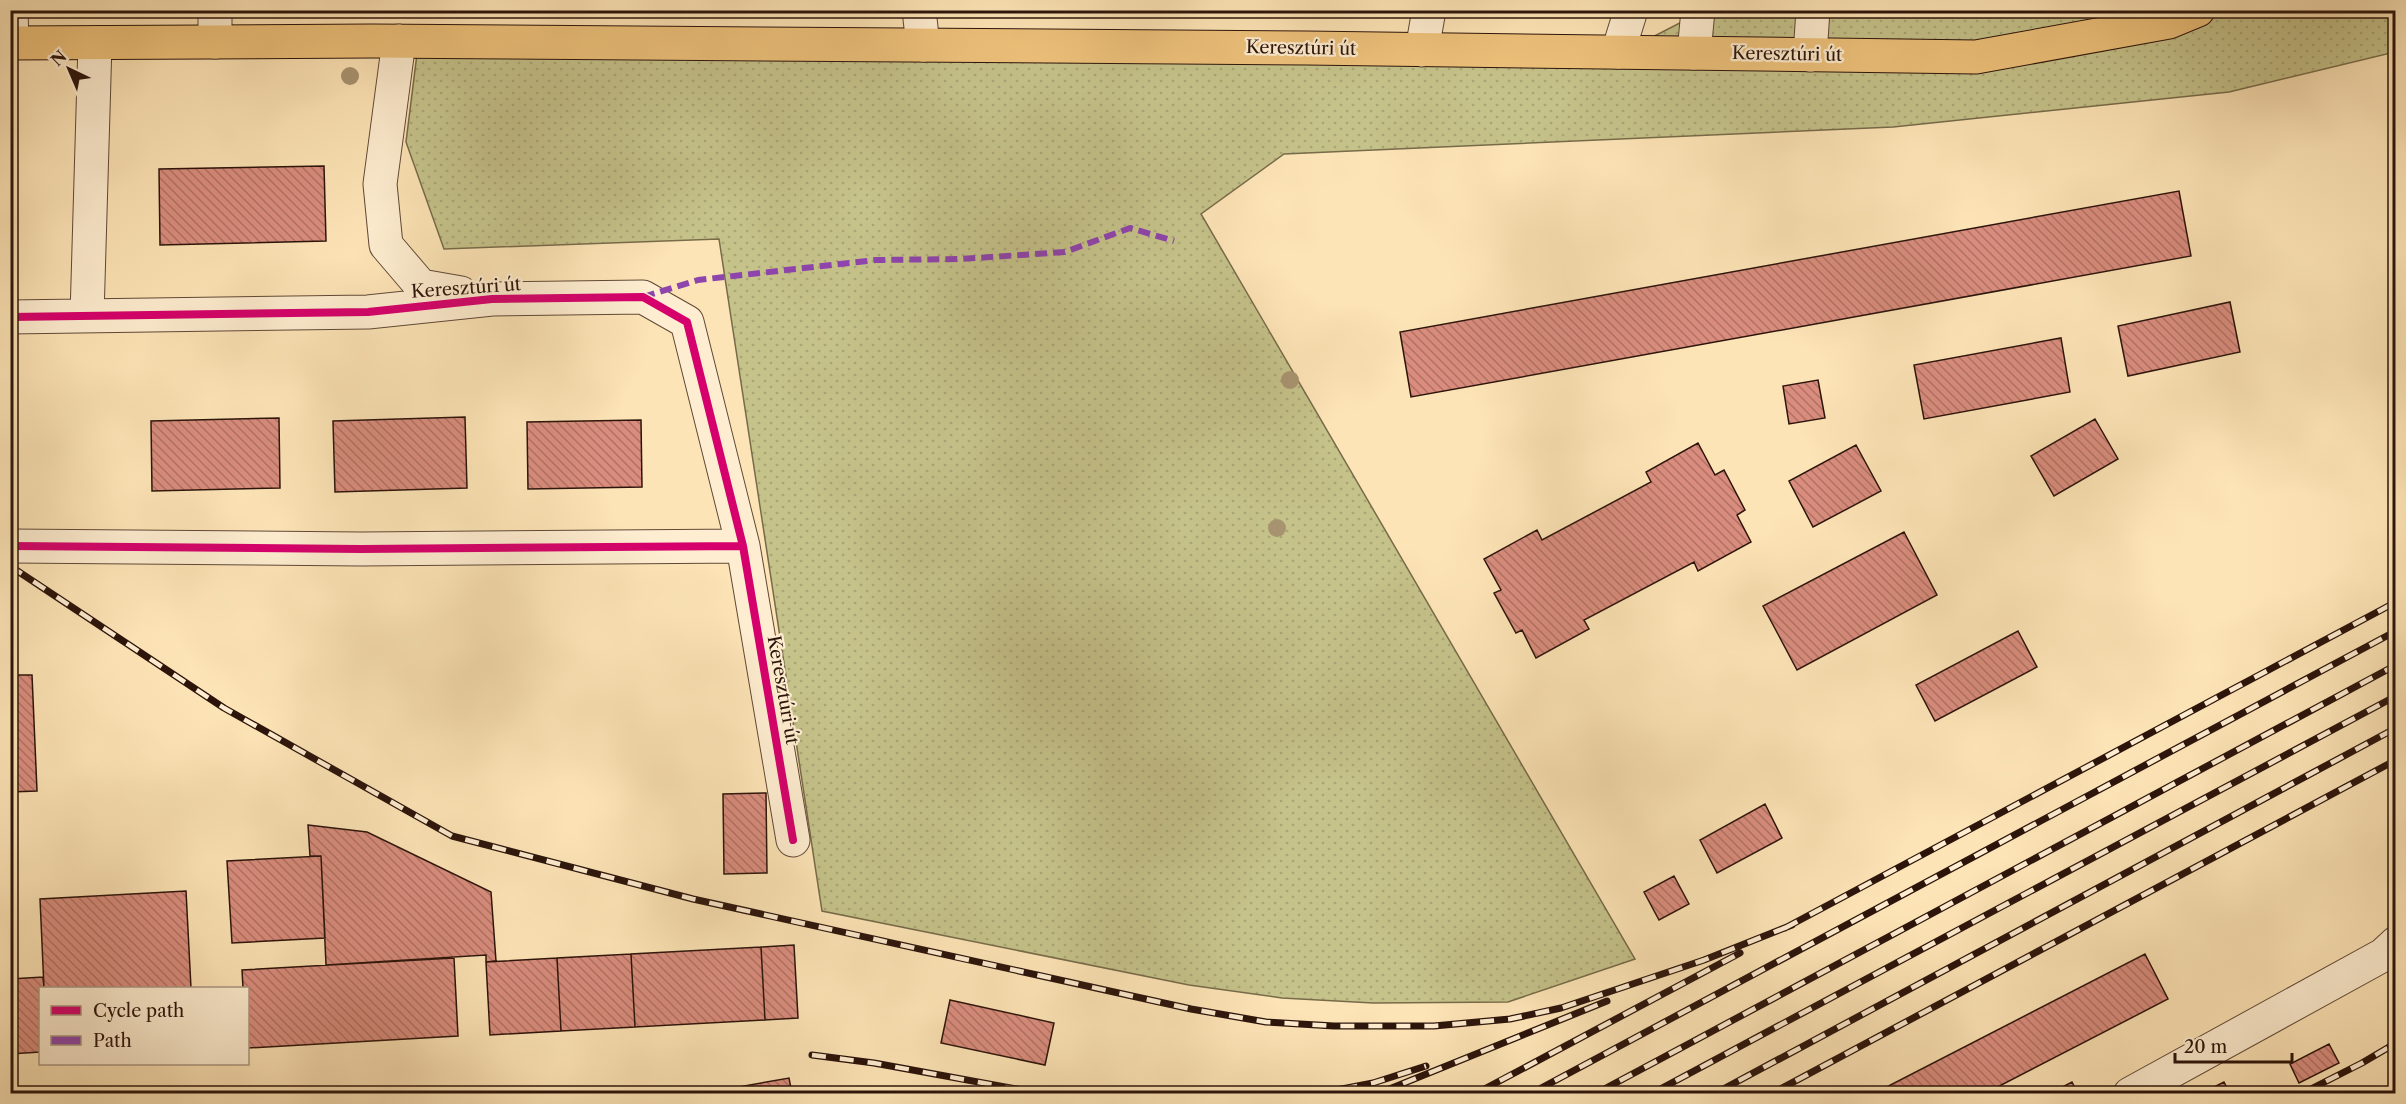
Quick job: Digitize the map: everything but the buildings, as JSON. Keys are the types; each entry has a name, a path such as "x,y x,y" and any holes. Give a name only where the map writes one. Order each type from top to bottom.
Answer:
{"main road":[{"name":"Keresztúri út","path":"11,43 95,43 215,26 399,41 1976,57 2169,22 2198,10"}],"street":[{"path":"11,10 11,43"},
{"path":"919,10 923,45"},
{"path":"1422,50 1429,10"},
{"path":"1618,52 1631,10"},
{"path":"1694,53 1698,10"},
{"path":"1810,55 1813,10"},
{"name":"Keresztúri út","path":"399,41 380,184 386,245 421,286 492,298"},
{"path":"87,316 95,43"},
{"name":"Keresztúri út","path":"10,317 368,312 492,298 643,297 687,322 743,546 793,840"},
{"path":"10,546 361,549 743,546"},
{"path":"2130,1094 2383,955 2396,943"}],"shaded area":[{"path":"1703,11 2395,11 2395,52 2229,92 1893,127 1284,154 1201,214 1635,959 1508,1002 1373,1003 1282,998 1189,985 822,911 719,239 444,249 406,142 418,46 1641,43"}],"railway":[{"path":"10,566 224,708 452,836 693,899 1191,1009 1266,1022 1334,1026 1434,1026 1510,1019 1561,1008 1704,960 1792,925"},
{"path":"1785,928 2396,602"},
{"path":"1530,1094 2396,631"},
{"path":"1595,1094 2396,665"},
{"path":"1651,1094 2396,696"},
{"path":"1714,1094 2396,728"},
{"path":"1771,1094 2396,760"},
{"path":"1475,1094 1740,953"},
{"path":"1377,1094 1607,1001"},
{"path":"2301,1094 2396,1043"},
{"path":"812,1055 874,1063 1044,1094"},
{"path":"1316,1094 1373,1083 1426,1066"}],"marked path":[{"path":"643,297 698,280 876,260 961,259 1065,252 1130,228 1174,241"}],"cycle path":[{"path":"10,317 368,312 492,299 643,297 687,322 743,546 793,840"},
{"path":"10,546 361,549 743,546"}]}
